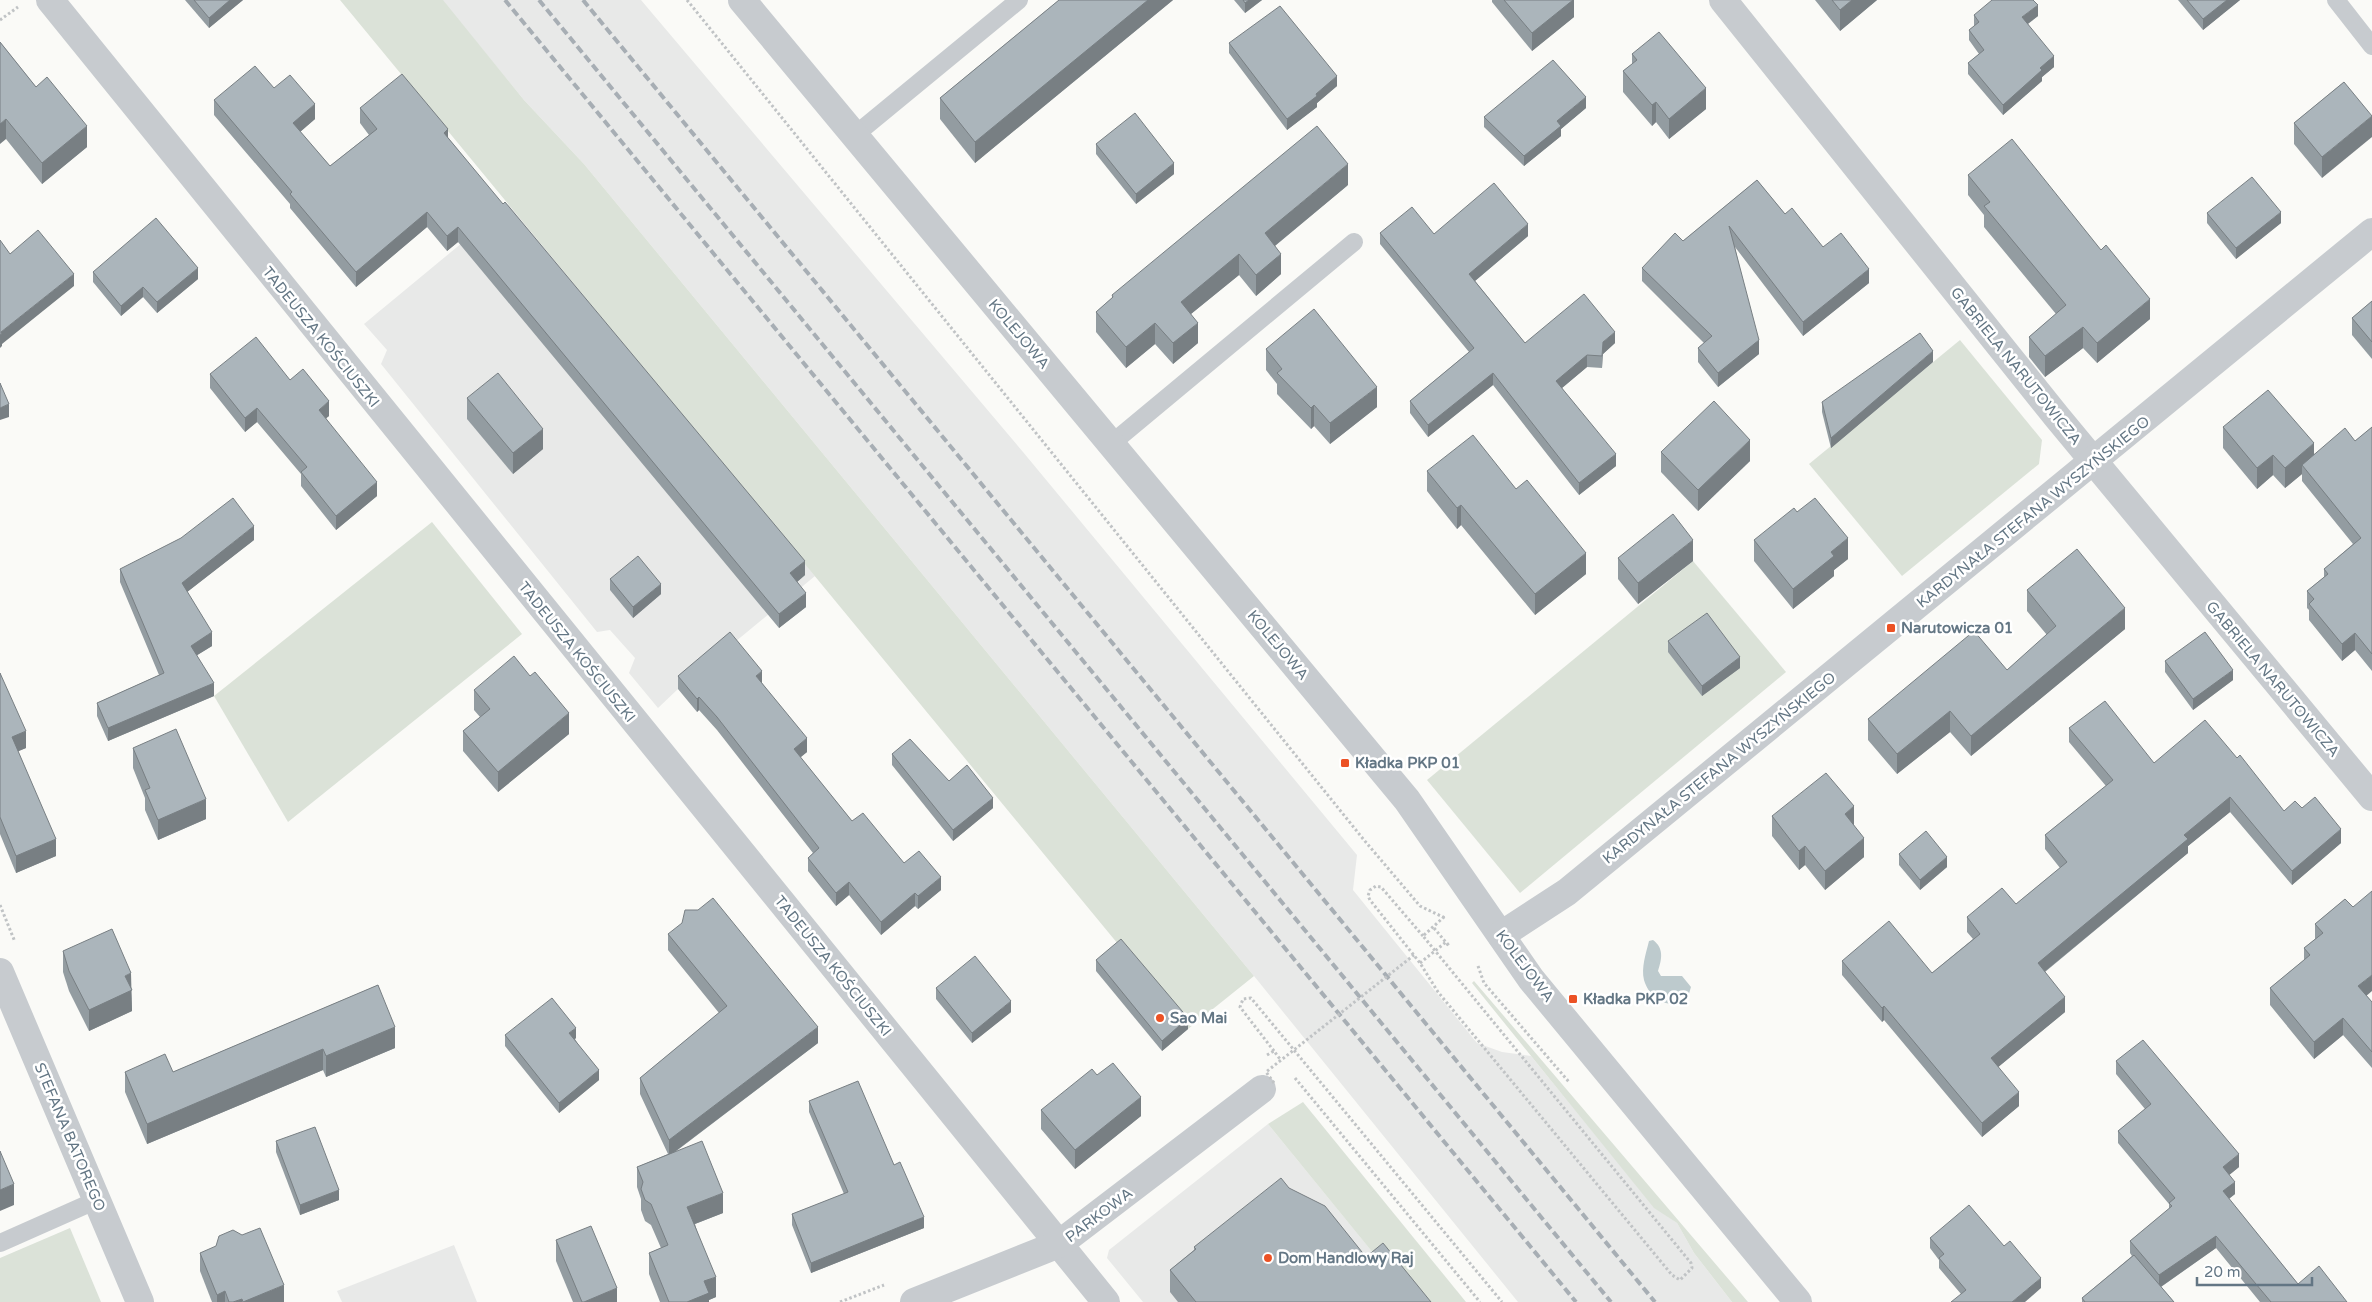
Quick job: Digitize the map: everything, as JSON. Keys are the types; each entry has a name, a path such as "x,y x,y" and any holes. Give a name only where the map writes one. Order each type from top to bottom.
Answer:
{"street":[{"name":"TADEUSZA KOŚCIUSZKI","path":"50,0 355,380 1106,1302"},
{"name":"KOLEJOWA","path":"742,0 1407,800 1531,979 1798,1302"},
{"name":"GABRIELA NARUTOWICZA","path":"1723,0 2094,462 2372,797"},
{"name":"KARDYNAŁA STEFANA WYSZYŃSKIEGO","path":"1501,935 1567,892 2094,462 2372,232"},
{"name":"STEFANA BATOREGO","path":"0,972 140,1302"},
{"name":"PARKOWA","path":"914,1302 1059,1244 1268,1086"}],"lane":[{"path":"855,135 1019,0"},
{"path":"2336,0 2372,46"},
{"path":"1111,444 1354,242"},
{"path":"0,1243 97,1200"}],"path":[{"path":"687,0 1364,840 1420,906 1444,917 1450,923"},
{"path":"1376,886 1381,887 1423,936 1691,1263 1692,1270 1680,1280 1672,1275 1438,992 1414,955 1370,900 1368,896 1370,890 1376,886"},
{"path":"1423,936 1434,928 1447,911"},
{"path":"1434,928 1449,946"},
{"path":"1420,964 1446,942"},
{"path":"1268,1086 1266,1072 1414,955"},
{"path":"1475,957 1484,983 1574,1089"},
{"path":"1274,1051 1240,1007 1243,999 1252,998 1502,1302"},
{"path":"1290,1072 1480,1302"}],"shaded area":[{"path":"340,0 443,0 524,100 584,164 1254,976 1188,1029"},
{"path":"442,0 641,0 1023,452 1357,855 1353,890 1477,1043 1502,1052 1531,1056 1654,1207 1677,1223 1694,1253 1732,1302 1518,1302 1254,976 584,164 524,100"},
{"path":"509,204 815,576 678,689 658,708 629,673 635,658 610,630 597,632 381,364 387,350 364,324"},
{"path":"1960,340 2042,440 2039,464 1902,576 1809,464"},
{"path":"432,522 522,634 288,822 214,696"},
{"path":"1693,561 1786,672 1520,893 1427,780"},
{"path":"1653,940 1657,943 1661,954 1658,971 1661,976 1682,976 1691,987 1687,1000 1674,1004 1661,1001 1647,987 1643,975 1643,966 1649,941"},
{"path":"1474,981 1748,1302 1732,1302 1694,1253 1677,1223 1654,1208 1472,983"},
{"path":"1303,1102 1466,1302 1413,1302 1268,1124"},
{"path":"1268,1124 1383,1265 1339,1302 1143,1302 1107,1258 1109,1250"},
{"path":"70,1228 101,1302 0,1302 0,1258"},
{"path":"454,1245 477,1302 342,1302 337,1291"}],"building":[{"path":"194,0 230,0 209,18"},
{"path":"1059,0 1148,0 975,142 940,98"},
{"path":"1504,0 1573,0 1532,33"},
{"path":"1832,0 1852,0 1840,10"},
{"path":"1992,0 2033,0 2038,5 2022,17 2054,56 2040,68 2042,70 2003,105 1968,63 1984,50 1969,30 1979,22 1974,15"},
{"path":"2187,0 2227,0 2203,19"},
{"path":"1280,6 1337,76 1316,94 1317,96 1287,119 1229,43"},
{"path":"1659,32 1706,88 1669,119 1656,102 1652,105 1623,71 1637,60 1632,54"},
{"path":"0,42 36,87 47,77 87,126 42,163 6,119 0,124"},
{"path":"1553,60 1586,97 1557,121 1561,126 1524,156 1484,117"},
{"path":"255,66 274,88 290,75 315,104 293,123 330,166 377,129 360,108 402,74 448,129 444,133 503,204 505,202 805,561 790,573 806,593 779,614 458,227 447,236 427,212 356,272 290,194 292,192 214,100"},
{"path":"2344,82 2372,116 2322,157 2294,123"},
{"path":"1135,113 1174,163 1136,194 1096,144"},
{"path":"1317,126 1348,164 1265,233 1281,254 1256,275 1239,254 1181,302 1198,323 1173,343 1155,323 1126,347 1096,312 1113,297 1112,295"},
{"path":"2012,139 2101,250 2106,245 2150,299 2097,343 2083,327 2045,356 2029,337 2066,305 1984,206 1990,202 1968,175"},
{"path":"2252,177 2281,212 2236,248 2207,213"},
{"path":"1757,180 1785,214 1792,208 1823,247 1841,233 1869,269 1803,322 1729,226 1759,340 1718,373 1698,348 1712,336 1642,268 1675,233 1683,241"},
{"path":"1494,183 1528,224 1469,274 1525,343 1584,294 1615,332 1603,342 1602,356 1587,355 1556,381 1616,454 1579,483 1493,373 1428,425 1410,401 1474,348 1380,233 1412,207 1434,234"},
{"path":"156,218 198,268 157,302 143,287 121,306 93,272"},
{"path":"38,230 74,274 1,332 2,334 0,335 0,240 10,254"},
{"path":"2372,301 2372,342 2352,318"},
{"path":"1314,309 1377,387 1330,423 1314,405 1311,408 1277,373 1282,369 1266,349"},
{"path":"1920,333 1933,351 1831,438 1822,402"},
{"path":"256,337 290,380 303,369 329,401 319,410 377,482 336,516 301,472 307,467 257,408 245,418 210,374"},
{"path":"498,373 543,429 513,453 467,398"},
{"path":"0,383 9,404 0,408"},
{"path":"2268,390 2314,443 2285,468 2273,455 2257,468 2223,427"},
{"path":"1714,401 1750,440 1698,490 1661,452"},
{"path":"2372,427 2372,654 2355,633 2342,644 2309,604 2314,599 2307,591 2328,574 2324,569 2361,538 2302,465 2345,428 2355,441"},
{"path":"1473,435 1516,489 1527,480 1586,553 1535,594 1461,505 1457,508 1427,471"},
{"path":"233,498 254,526 182,583 212,632 191,646 214,683 108,728 97,703 164,673 120,569 181,538"},
{"path":"1815,498 1848,538 1831,552 1834,556 1793,589 1754,540 1794,508 1797,512"},
{"path":"1673,514 1693,540 1638,583 1618,558"},
{"path":"2077,549 2125,608 1971,736 1950,711 1897,754 1868,719 1974,631 2007,670 2056,626 2027,590"},
{"path":"638,556 661,584 633,607 610,579"},
{"path":"1707,613 1740,657 1702,686 1668,641"},
{"path":"730,632 762,671 756,676 807,738 794,749 852,821 863,813 904,863 919,851 941,877 918,896 915,893 881,922 849,882 836,893 808,858 819,848 717,717 699,697 697,699 678,676"},
{"path":"2205,632 2233,670 2193,699 2165,661"},
{"path":"514,656 530,676 535,672 569,713 498,772 463,731 490,709 474,690"},
{"path":"0,673 26,731 12,737 56,839 16,856 0,817"},
{"path":"2105,701 2154,763 2205,720 2237,758 2240,755 2284,811 2295,801 2302,808 2315,797 2341,829 2292,871 2230,797 2184,835 2188,839 2038,963 2065,997 1991,1058 2019,1092 1982,1123 1884,1006 1882,1008 1842,961 1889,921 1932,973 1980,934 1967,917 2002,888 2016,904 2067,862 2045,835 2113,780 2069,728"},
{"path":"176,729 206,799 158,820 145,790 150,788 133,748"},
{"path":"910,739 949,781 967,765 993,798 953,830 892,754"},
{"path":"1826,773 1854,806 1845,814 1864,838 1825,871 1805,846 1799,851 1772,816"},
{"path":"1926,831 1947,857 1920,880 1899,854"},
{"path":"2372,891 2372,975 2358,986 2372,1002 2372,1052 2343,1018 2314,1042 2270,988 2310,955 2304,948 2323,933 2315,924 2345,899 2353,907"},
{"path":"713,898 818,1027 669,1140 640,1078 727,1006 668,934 682,923 685,910 698,910"},
{"path":"112,929 131,973 125,976 132,990 89,1010 69,971 63,951"},
{"path":"1121,939 1188,1018 1162,1041 1096,960"},
{"path":"975,956 1011,1001 972,1033 936,988"},
{"path":"378,985 395,1027 326,1056 323,1049 147,1124 125,1072 165,1054 173,1072"},
{"path":"552,998 576,1028 569,1033 599,1070 559,1103 505,1035"},
{"path":"2143,1040 2239,1154 2223,1167 2235,1182 2223,1191 2298,1284 2319,1266 2347,1302 2271,1302 2216,1236 2159,1275 2130,1241 2172,1206 2169,1203 2175,1198 2118,1131 2151,1104 2116,1061"},
{"path":"1113,1063 1141,1097 1075,1150 1041,1110 1092,1069 1097,1075"},
{"path":"858,1081 894,1165 900,1162 924,1217 811,1263 792,1214 848,1192 809,1101"},
{"path":"315,1127 339,1190 300,1205 276,1141"},
{"path":"702,1141 723,1193 687,1207 716,1277 704,1281 709,1293 687,1302 669,1302 649,1253 668,1245 651,1204 645,1200 641,1189 643,1182 637,1167"},
{"path":"0,1151 14,1184 0,1190"},
{"path":"1281,1178 1289,1188 1325,1206 1366,1257 1383,1243 1431,1302 1196,1302 1170,1270 1196,1249 1194,1247"},
{"path":"1969,1205 2004,1246 2010,1241 2041,1278 2012,1302 1951,1302 1966,1290 1939,1258 1944,1254 1930,1238"},
{"path":"591,1226 617,1288 582,1302 556,1240"},
{"path":"260,1228 284,1285 243,1302 242,1299 229,1302 225,1291 217,1295 200,1253 216,1246 219,1236 233,1230 242,1235"},
{"path":"2134,1255 2174,1302 2085,1302 2082,1298"}],"railway":[{"path":"505,0 1576,1302"},
{"path":"539,0 1611,1302"},
{"path":"583,0 1655,1302"}],"place":[{"name":"Narutowicza 01","path":"1891,628"},
{"name":"Kładka PKP 01","path":"1345,763"},
{"name":"Kładka PKP 02","path":"1573,999"},
{"name":"Sao Mai","path":"1160,1018"},
{"name":"Dom Handlowy Raj","path":"1268,1258"}]}
